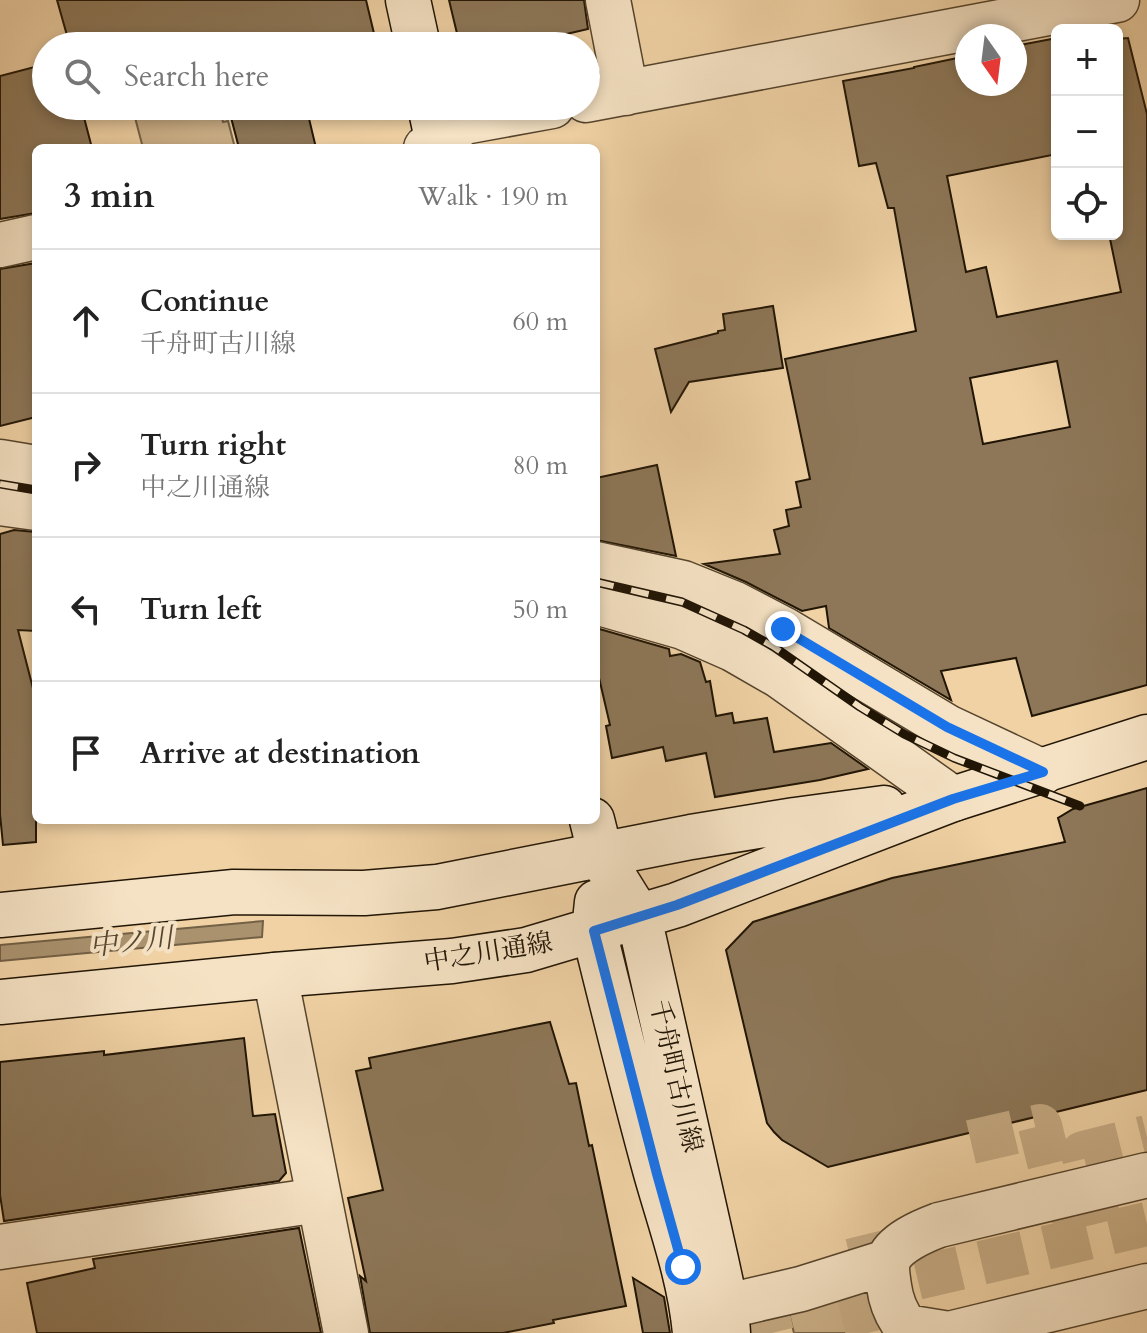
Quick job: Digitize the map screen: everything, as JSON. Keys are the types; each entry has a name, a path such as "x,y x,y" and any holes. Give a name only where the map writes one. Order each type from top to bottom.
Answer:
{"street":[{"path":"408,0 415,32"},
{"path":"608,0 606,96 1117,0"},
{"path":"1144,0 1147,11"},
{"path":"433,136 475,120"},
{"path":"0,245 32,238"},
{"path":"0,462 32,467"},
{"path":"0,503 32,507"},
{"path":"600,565 683,583 735,604 797,637 947,727 1043,772"},
{"path":"600,603 683,627 733,649 780,676 953,799"},
{"name":"中之川通線","path":"0,1002 452,961 526,950 677,905 953,799 1147,737"},
{"name":"中之川通線","path":"0,915 234,892 364,893 437,887 597,838 691,837 953,799"},
{"name":"千舟町古川線","path":"597,838 639,917 710,1321"},
{"name":"千舟町古川線","path":"597,838 594,931 683,1267 710,1321"},
{"path":"275,975 346,1333"},
{"path":"943,1333 906,1327 897,1315 890,1296 887,1262 917,1233 1147,1175"},
{"path":"0,1247 319,1200"},
{"path":"710,1321 887,1262"},
{"path":"953,1333 1147,1286"}],"shaded area":[{"path":"136,120 228,121 234,144 142,144"},
{"path":"850,1291 862,1297 868,1306 869,1320 865,1333 794,1333 787,1306"}],"water":[{"name":"中ノ川","path":"263,921 262,937 0,961 0,945"}],"building":[{"path":"57,0 366,0 374,32 66,32"},
{"path":"449,0 584,0 588,29 575,32 457,32"},
{"path":"1123,38 1128,38 1147,114 1147,685 1032,716 1016,658 941,671 951,700 829,628 826,606 802,611 704,564 780,554 774,530 789,526 786,510 801,507 796,482 810,479 785,359 916,331 894,208 888,208 876,163 859,166 843,81 955,58 955,96 1027,96 1027,44 1051,39 1051,155 947,176 966,272 986,267 997,317 1121,292 1110,240 1123,240","holes":["1057,361 1070,427 983,444 970,378"]},
{"path":"32,68 32,120 85,120 91,144 32,144 32,214 0,219 0,76"},
{"path":"232,120 309,120 315,144 238,144"},
{"path":"32,264 32,418 0,426 0,269"},
{"path":"773,306 783,368 689,382 671,412 655,349 725,330 723,314"},
{"path":"657,465 676,556 600,541 600,477"},
{"path":"14,530 32,532 32,631 18,630 32,684 32,824 36,824 36,842 3,845 0,814 0,534"},
{"path":"600,629 669,649 670,656 681,654 700,662 706,682 710,681 716,716 732,713 734,723 767,718 774,752 831,743 868,769 715,797 706,753 666,761 663,747 612,758 606,726 610,725 600,682"},
{"path":"1147,788 1147,1090 828,1167 774,1132 767,1123 726,950 753,922 892,878 1065,842 1058,818 1073,809"},
{"path":"550,1022 569,1084 576,1083 626,1306 503,1333 370,1333 360,1276 366,1281 348,1198 383,1190 356,1071 371,1068 369,1058"},
{"path":"244,1038 253,1116 275,1114 286,1173 279,1181 4,1221 0,1195 0,1062 104,1051 104,1055"},
{"path":"299,1228 321,1333 37,1333 27,1283 95,1268 93,1259"},
{"path":"633,1278 664,1297 670,1333 643,1333"}],"tunnel":[{"path":"971,1142 1040,1126 1059,1202 1090,1195"},
{"path":"1100,1223 1083,1153 1147,1137"},
{"path":"853,1293 1147,1224"},
{"path":"867,1234 880,1287"},
{"path":"858,1292 868,1333"},
{"path":"767,1313 772,1333"}],"railway":[{"path":"0,484 32,489"},
{"path":"600,583 682,602 744,630 904,734 954,758 1080,806"}],"route":[{"path":"683,1267 594,931 677,905 953,799 1043,772 947,727 783,629"}]}
